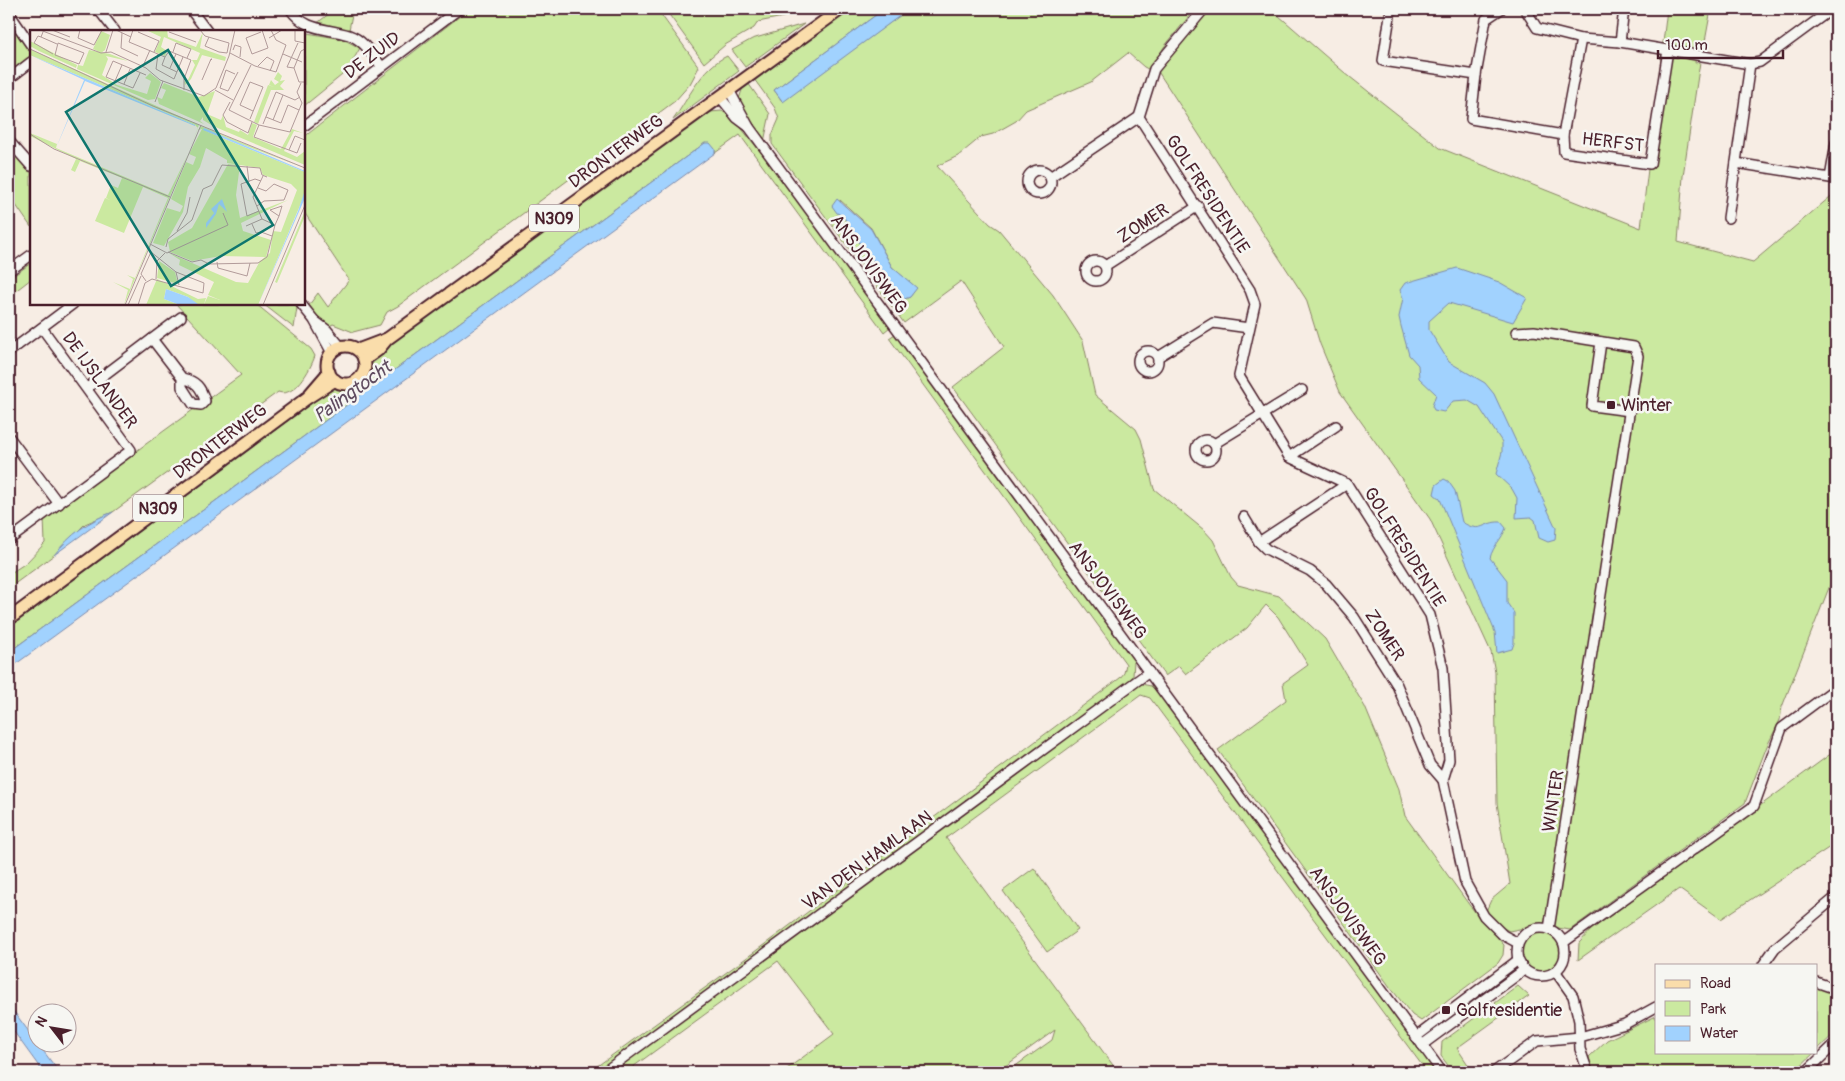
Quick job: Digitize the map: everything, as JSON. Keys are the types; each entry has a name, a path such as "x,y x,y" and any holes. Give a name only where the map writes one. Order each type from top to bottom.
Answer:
{"main road":[{"name":"DRONTERWEG","path":"361,355 387,339 841,9"},
{"path":"332,376 346,384 357,381 364,371 361,355 350,347 336,350"},
{"name":"N309","path":"332,376 328,362 336,350"},
{"name":"DRONTERWEG","path":"9,619 307,398 332,376"}],"street":[{"path":"98,9 114,30"},
{"path":"190,9 205,30"},
{"path":"290,9 306,25 348,35 358,40 382,67"},
{"name":"DE ZUID","path":"305,125 459,9"},
{"path":"1050,177 1139,118 1154,69 1204,9"},
{"path":"1391,9 1383,61 1476,76"},
{"name":"HERFST","path":"1501,9 1486,20 1471,119 1563,135"},
{"path":"1524,9 1537,28 1581,39 1620,42 1750,64 1760,62 1833,11"},
{"path":"1620,42 1624,9"},
{"path":"9,13 30,44"},
{"name":"HERFST","path":"1581,39 1563,135 1564,152 1650,164 1668,50"},
{"path":"9,79 30,63"},
{"path":"1728,218 1750,64"},
{"name":"ANSJOVISWEG","path":"725,94 1442,1072"},
{"name":"GOLFRESIDENTIE","path":"1139,118 1198,206 1250,290 1255,304 1239,376 1262,416 1289,457 1347,484 1430,614 1443,668 1449,760 1443,780 1465,882 1484,916 1503,935 1518,943"},
{"path":"9,141 30,165"},
{"path":"1736,163 1830,178 1836,143"},
{"name":"ZOMER","path":"1105,266 1198,206"},
{"path":"9,270 30,256"},
{"name":"DE IJSLANDER","path":"9,352 72,305"},
{"path":"303,305 336,350"},
{"path":"87,388 181,317"},
{"path":"1158,357 1213,323 1249,328"},
{"name":"DE IJSLANDER","path":"9,540 131,450 42,328"},
{"name":"WINTER","path":"1516,332 1534,331 1634,347 1638,356 1549,929"},
{"path":"152,339 182,378"},
{"path":"1602,342 1592,406 1630,411"},
{"path":"1214,444 1302,390"},
{"path":"1289,457 1336,426"},
{"path":"9,437 59,504"},
{"path":"1259,542 1347,484"},
{"name":"ZOMER","path":"1244,517 1259,542 1266,548 1310,571 1326,584 1354,616 1397,685 1430,765 1443,780"},
{"name":"VAN DEN HAMLAAN","path":"604,1072 1149,672"},
{"path":"1564,942 1754,806 1782,728 1836,688"},
{"path":"1764,964 1775,948 1836,897"},
{"path":"1531,929 1549,929 1558,934 1564,942 1565,956 1556,972 1542,976 1532,975 1524,970 1518,960 1518,943 1531,929"},
{"path":"1416,1037 1518,960"},
{"path":"1422,1045 1524,970"},
{"path":"1556,972 1573,996 1580,1037 1580,1049 1588,1072"},
{"path":"1818,983 1836,989"},
{"path":"1494,1072 1537,1041 1580,1037 1626,1024 1655,1008"},
{"path":"1806,1072 1836,1043"}],"green space":[{"path":"335,9 353,9 349,30 316,24"},
{"path":"469,9 657,9 699,67 690,84 675,101 398,306 387,312 380,325 353,332 333,324 326,328 309,305 318,293 328,307 349,280 305,214 305,136"},
{"path":"665,9 801,9 783,17 758,22 754,28 725,45 704,63"},
{"path":"850,9 884,9 774,90 782,101 909,9 1195,9 1164,47 1150,70 1128,53 1091,82 1026,110 1016,121 993,134 981,137 958,156 937,166 990,224 999,230 1053,295 1083,341 1095,395 1136,429 1141,439 1154,489 1204,530 1213,540 1231,577 1238,585 1279,596 1325,639 1365,707 1399,789 1405,816 1470,906 1504,945 1503,955 1498,963 1421,1021 1412,1015 1218,750 1286,700 1283,683 1308,665 1278,617 1266,605 1247,628 1186,674 1179,666 1165,676 953,387 1004,347 961,281 904,323 772,144 772,135 779,119 775,108 754,79","holes":["840,200 871,228 892,267 916,288 910,297 899,301 884,273 866,253 843,216"]},
{"path":"1205,9 1271,9 1345,73 1440,148 1641,228 1667,9 1711,9 1704,47 1697,46 1695,63 1700,62 1683,176 1678,242 1753,262 1836,192 1836,570 1782,707 1780,720 1767,746 1745,803 1570,930 1540,925 1509,931 1498,925 1486,911 1491,900 1510,884 1497,803 1495,672 1491,652 1430,519 1340,392 1320,344 1306,299 1157,70"},
{"path":"9,22 30,52 30,59 9,75"},
{"path":"804,24 745,67 732,50 752,39"},
{"path":"307,33 343,39 360,48 347,71 305,105 305,46"},
{"path":"727,56 739,71 673,120 696,84 710,68"},
{"path":"748,83 770,114 764,142 739,99 743,87"},
{"path":"722,111 734,119 775,170 890,327 884,332 740,135 715,153 715,149 705,143 9,652 9,628 329,390 350,388 358,385 365,378 376,355 710,112"},
{"path":"9,148 30,172 30,226 9,195"},
{"path":"30,264 30,280 9,296 9,279"},
{"path":"177,305 257,305 311,349 315,356 310,368 296,387 284,393 278,392 113,512 85,524 54,555 9,588 9,574 26,563 45,543 44,518 241,375"},
{"path":"264,305 296,305 297,308 294,328"},
{"path":"895,334 1134,660 1133,676 1127,683 600,1072 589,1072 753,953 1120,678 1124,673 1126,664 889,338"},
{"path":"1141,684 1151,686 1157,691 1437,1072 1427,1072 1150,698 1141,695 946,838 1118,1072 1007,1072 1052,1040 1055,1030 997,1072 783,1072 834,1034 778,961 626,1072 610,1072"},
{"path":"1836,750 1836,843 1721,919 1679,889 1578,960 1579,943 1591,930"},
{"path":"1034,868 1078,930 1047,952 1003,891"},
{"path":"1541,933 1555,938 1560,952 1555,966 1541,971 1527,966 1522,952 1527,938"},
{"path":"1518,986 1529,996 1457,1048 1473,1072 1453,1072 1441,1056 1442,1042"},
{"path":"1818,988 1836,995 1836,1032 1818,1049"},
{"path":"1655,1016 1655,1054 1813,1054 1794,1072 1597,1072 1591,1066 1589,1057 1607,1040"}],"water":[{"path":"884,9 909,9 783,102 774,90"},
{"path":"705,143 710,143 715,149 715,153 9,669 9,652"},
{"path":"837,199 871,229 892,267 917,288 910,297 899,301 884,273 866,253 843,216 837,213 832,206"},
{"path":"1457,268 1499,282 1527,298 1513,322 1449,303 1429,321 1429,330 1449,362 1485,383 1494,394 1556,528 1555,540 1548,542 1539,538 1535,520 1531,517 1516,518 1517,498 1512,489 1496,474 1502,452 1502,442 1479,407 1467,400 1453,401 1444,412 1434,410 1432,406 1436,394 1419,378 1418,365 1409,355 1399,317 1403,298 1400,290 1405,283"},
{"path":"1444,479 1448,481 1455,491 1462,522 1469,526 1478,527 1501,522 1506,528 1490,558 1507,580 1507,603 1514,613 1514,643 1512,649 1497,653 1495,632 1440,499 1434,494 1436,485"},
{"path":"113,512 54,555 80,529"},
{"path":"9,1005 28,1030 28,1051 9,1025"},
{"path":"30,1054 46,1054 59,1072 43,1072"}],"place":[{"name":"Winter","path":"1611,405"},
{"name":"Golfresidentie","path":"1446,1010"}],"water label":[{"name":"Palingtocht","path":"352,391"}]}
